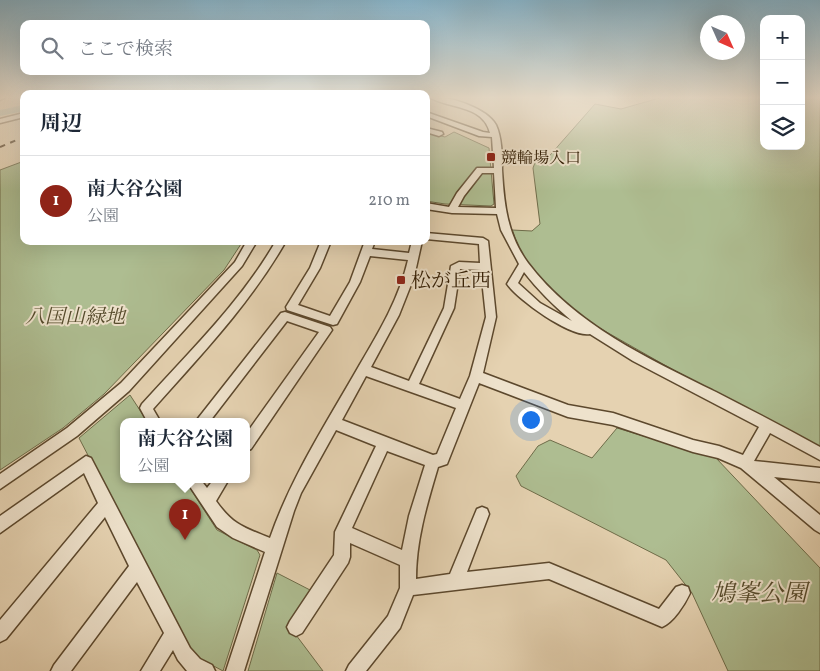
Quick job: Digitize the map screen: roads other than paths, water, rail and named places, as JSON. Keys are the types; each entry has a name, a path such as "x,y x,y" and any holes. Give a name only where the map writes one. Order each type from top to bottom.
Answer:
{"street":[{"path":"466,128 482,134 494,134"},
{"path":"493,128 505,228 524,264 553,299 596,333 637,358 820,454"},
{"path":"430,131 439,134"},
{"path":"452,210 460,195 480,170 498,171"},
{"path":"430,207 452,210 502,211"},
{"path":"333,423 433,462 442,459 476,376 492,317 483,241 430,236"},
{"path":"0,482 72,432 125,387 238,264 250,245"},
{"path":"152,418 146,408 245,297 269,265 279,245"},
{"path":"324,245 315,268 291,308 332,321 355,282 369,245"},
{"path":"235,671 273,547 296,489 394,315 409,277 416,245"},
{"path":"367,252 413,257"},
{"path":"524,264 512,284 523,297 569,326 596,333"},
{"path":"412,387 449,308 455,268 459,265 487,268"},
{"path":"204,418 284,316 326,330 250,439"},
{"path":"364,370 464,406"},
{"path":"476,376 568,410 613,419 693,446 719,452 749,465 820,475"},
{"path":"749,465 767,425"},
{"path":"296,627 342,557 342,532 384,443"},
{"path":"355,671 394,622 408,588 408,561 416,516 433,462"},
{"path":"0,525 86,463 184,654 194,665 206,671"},
{"path":"749,465 820,525"},
{"path":"195,483 222,522 238,533 273,547"},
{"path":"207,501 219,483"},
{"path":"0,633 107,504"},
{"path":"455,581 482,514"},
{"path":"342,532 408,561"},
{"path":"60,671 138,567"},
{"path":"408,588 549,571 662,619 682,593"},
{"path":"150,671 173,634"}],"railway":[{"path":"0,147 20,139"}],"place":[{"name":"競輪場入口","path":"491,157"},
{"name":"松が丘西","path":"401,280"},
{"name":"南大谷公園","path":"185,540"}],"park label":[{"name":"八国山緑地","path":"75,316"},
{"name":"鳩峯公園","path":"759,593"}]}
